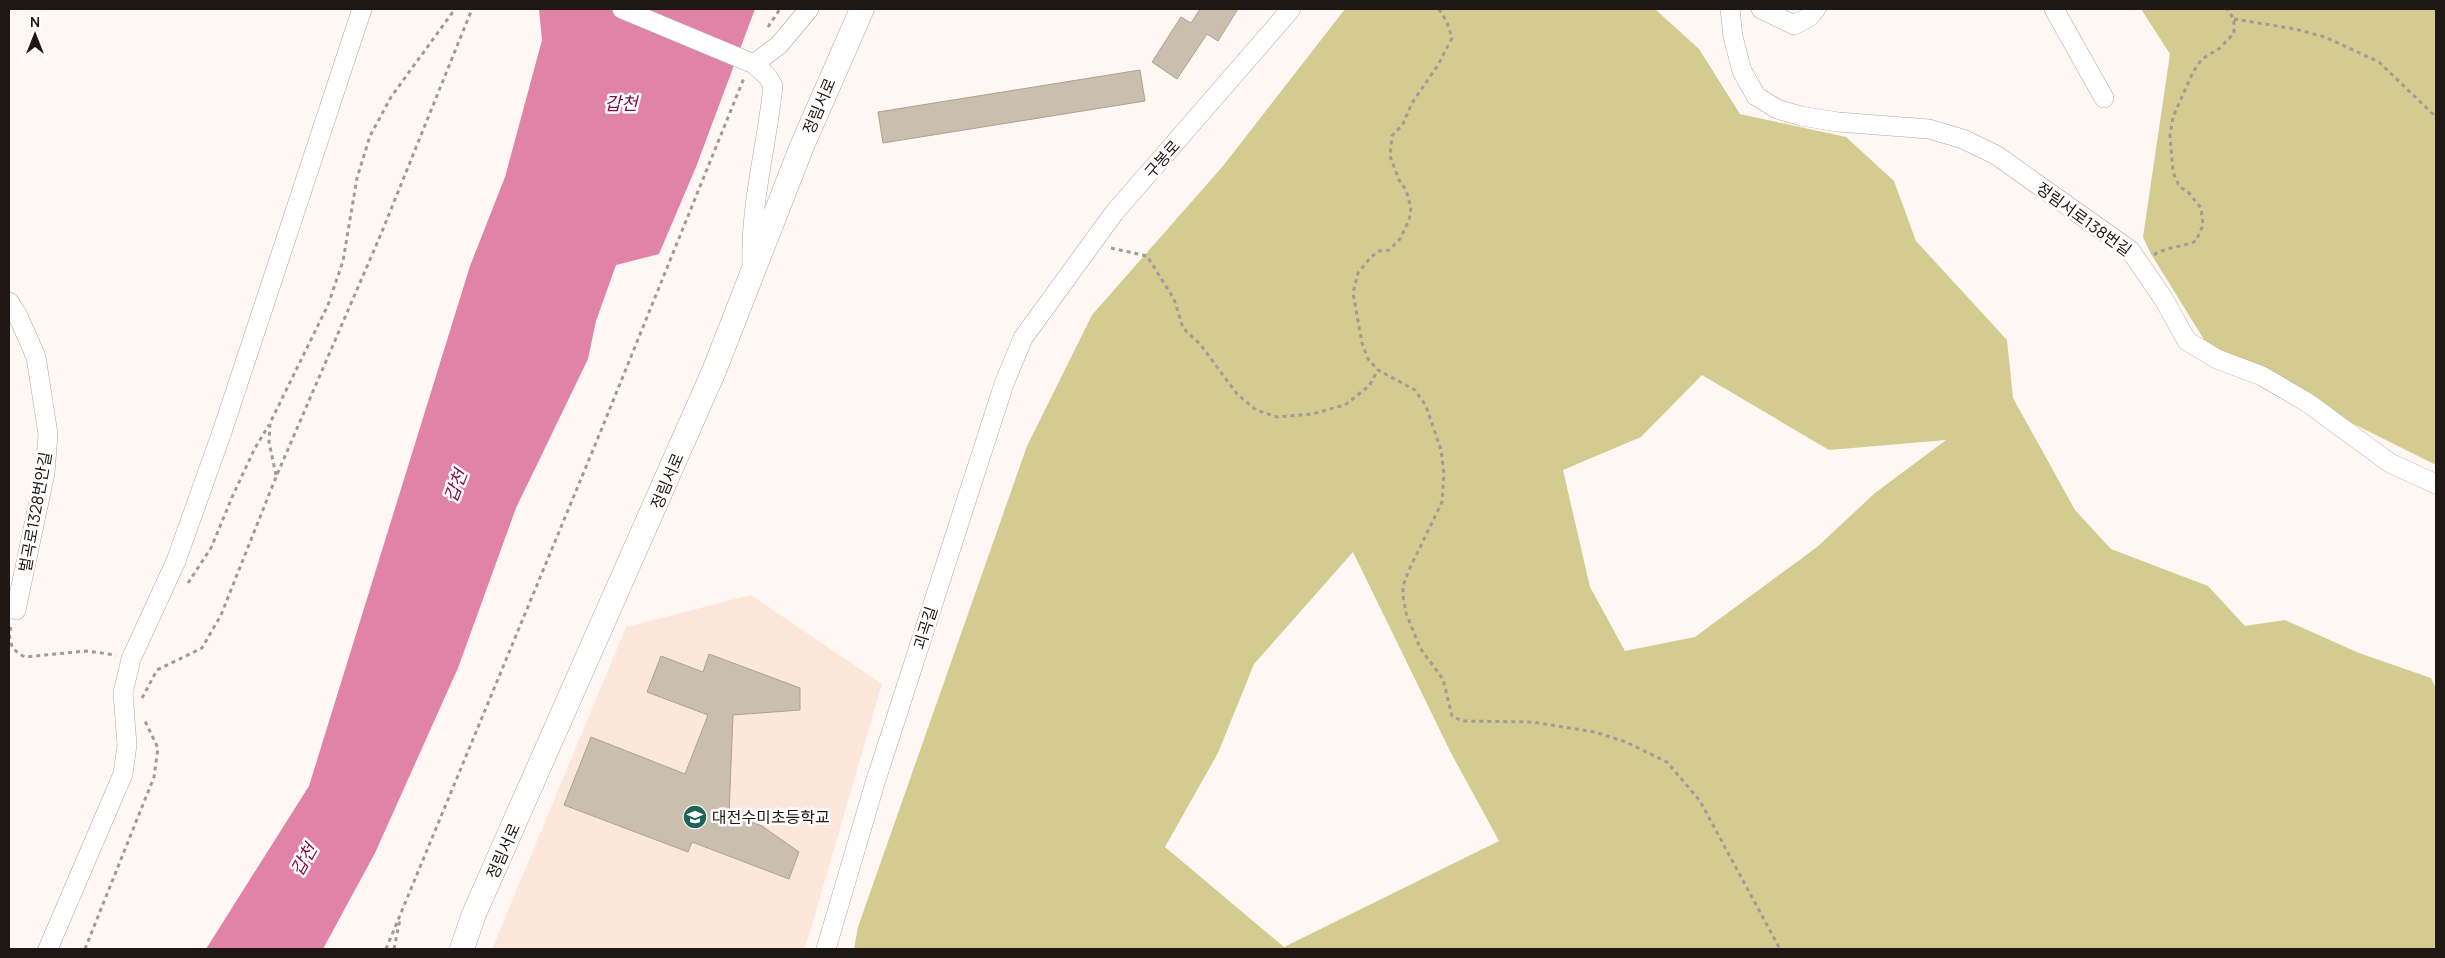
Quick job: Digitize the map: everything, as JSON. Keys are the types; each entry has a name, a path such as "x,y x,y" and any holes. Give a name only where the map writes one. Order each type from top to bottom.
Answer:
{"main road":[{"name":"정림서로","path":"462,949 474,914 552,743 714,371 802,146 862,9"}],"street":[{"path":"48,949 123,774 127,744 123,693 131,659 176,561 222,432 362,9"},
{"path":"622,9 749,62 768,77 773,86 752,249 753,271"},
{"path":"749,62 779,45 809,9"},
{"name":"구봉로","path":"1040,314 1114,213 1291,9"},
{"name":"정림서로138번길","path":"1730,9 1733,37 1742,71 1756,96 1777,109 1801,116 1838,122 1929,129 1963,139 1996,155 2130,250 2163,298 2186,341 2217,360 2262,376 2308,403 2390,463 2436,484"},
{"path":"1761,9 1794,25 1809,17 1816,9"},
{"path":"2054,9 2104,98"},
{"name":"벌곡로1328번안길","path":"9,302 18,316 36,356 48,434 45,473 16,610"},
{"name":"괴곡길","path":"826,949 875,783 1004,384 1023,338 1040,314"}],"path":[{"path":"186,586 211,548 236,488 328,305 343,261 357,178 370,136 391,97 455,9"},
{"path":"141,701 149,681 157,670 202,648 212,634 276,477 381,234 472,9"},
{"path":"766,31 780,9"},
{"path":"1439,9 1447,22 1452,38 1438,64 1412,104 1403,124 1392,136 1390,156 1399,180 1406,190 1410,208 1409,220 1400,239 1389,250 1378,251 1358,273 1354,293 1362,342 1368,359 1378,370 1415,390 1426,406 1441,450 1444,474 1442,502 1403,586 1403,596 1420,648 1443,679 1452,716 1462,721 1532,722 1595,732 1626,742 1667,762 1700,801 1741,881 1780,949"},
{"path":"2141,264 2159,251 2185,246 2196,241 2203,225 2201,208 2189,193 2179,186 2173,172 2170,135 2173,116 2192,72 2202,59 2220,48 2234,33 2234,19 2227,9"},
{"path":"2234,19 2295,29 2318,35 2379,62 2436,117"},
{"path":"386,949 604,424 749,62"},
{"path":"1090,245 1147,256 1174,299 1183,328 1200,344 1238,394 1256,410 1277,417 1312,414 1345,405 1369,386 1378,370"},
{"path":"270,422 269,442 276,477"},
{"path":"16,610 10,631 10,644 17,653 25,657 86,651 131,659"},
{"path":"85,949 154,777 158,748 143,718"},
{"path":"394,949 402,911"}],"shaded area":[{"path":"1345,9 1655,9 1699,49 1740,114 1846,137 1894,181 1916,241 2007,340 2013,398 2075,510 2111,549 2208,586 2245,626 2285,620 2359,653 2431,678 2436,689 2436,949 854,949 858,927 1027,446 1092,315 1223,166","holes":["1702,375 1829,450 1946,440 1875,493 1817,547 1695,637 1625,651 1590,587 1563,470 1641,437","1353,552 1451,753 1499,841 1284,947 1165,847 1218,753 1254,664"]},
{"path":"2141,9 2436,9 2436,465 2213,354 2151,254 2143,237 2170,54"},
{"name":"대전수미초등학교","path":"751,595 882,684 805,949 492,949 626,627"}],"water":[{"name":"갑천","path":"539,9 755,9 696,167 659,254 616,265 596,321 588,359 516,508 458,668 375,853 323,949 206,949 309,786 470,266 505,177 542,40"}],"building":[{"path":"1200,9 1238,9 1218,41 1207,34 1177,79 1152,62 1181,17 1191,23"},
{"path":"1140,70 1145,101 883,143 878,112"},
{"path":"709,654 800,688 800,710 733,715 729,814 762,826 799,852 789,879 692,842 688,852 564,805 591,737 685,774 708,715 647,692 661,656 703,672"}],"place":[{"name":"대전수미초등학교","path":"695,817"}]}
